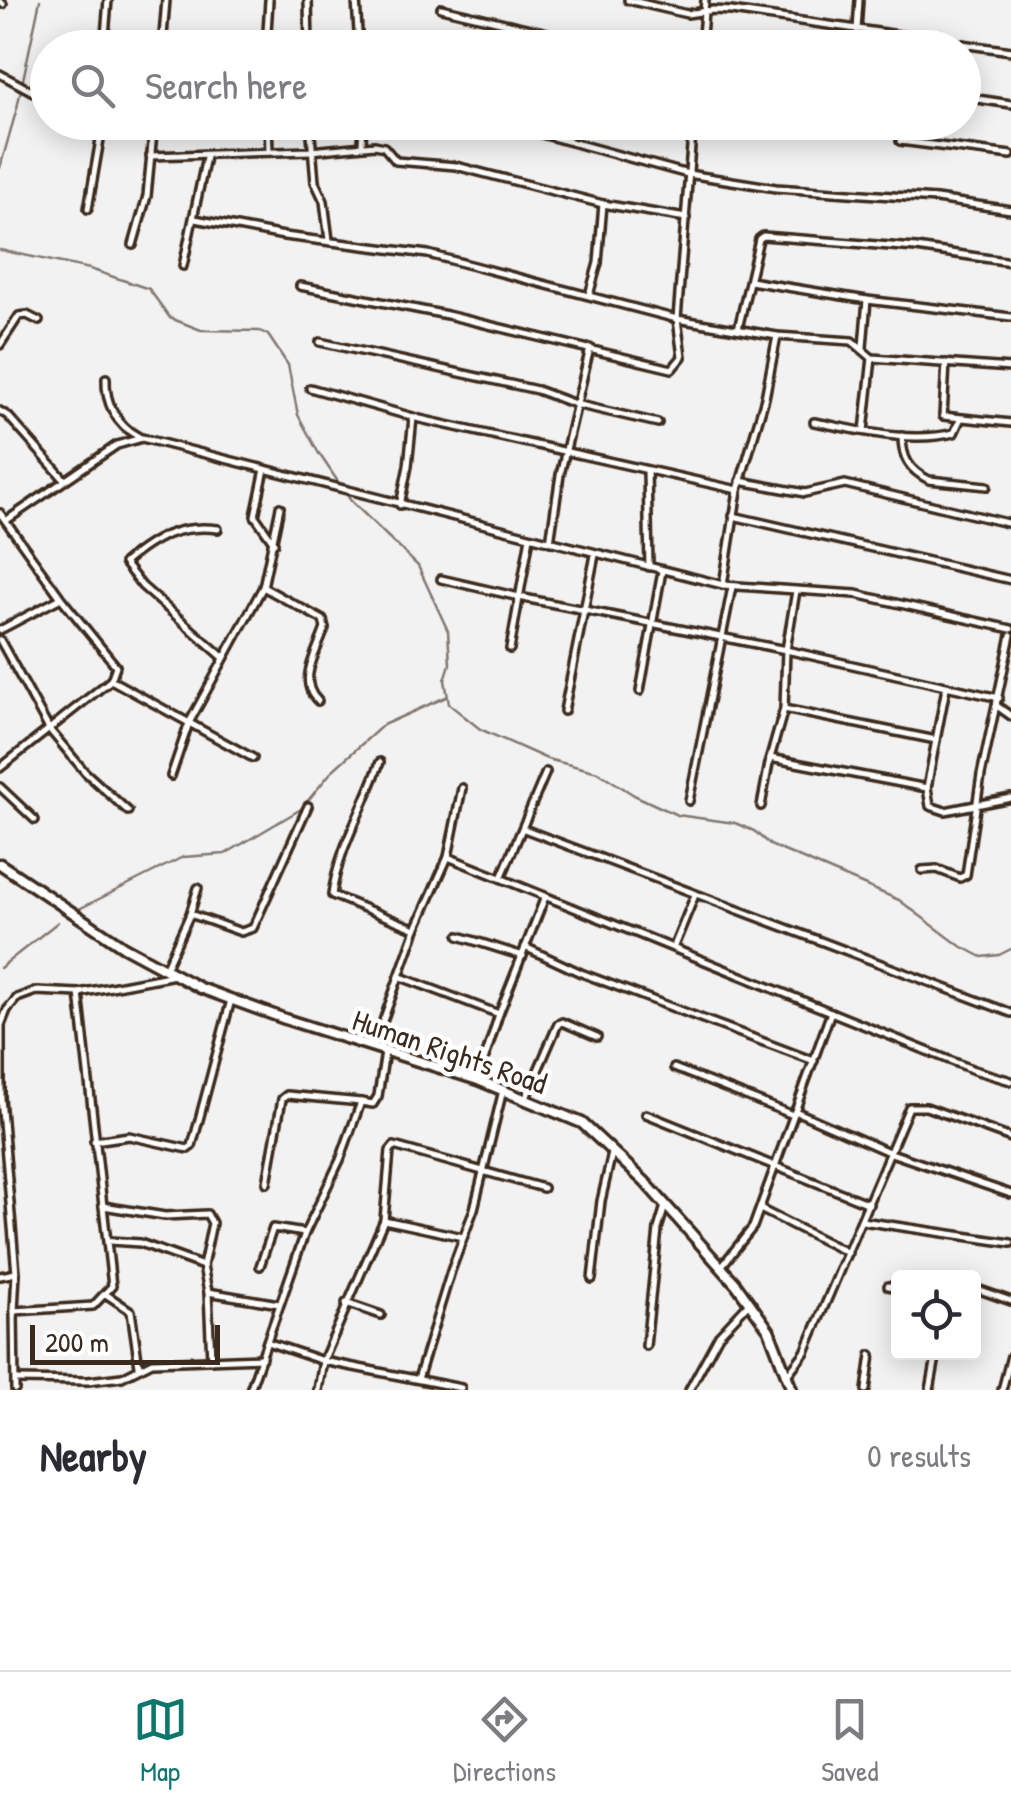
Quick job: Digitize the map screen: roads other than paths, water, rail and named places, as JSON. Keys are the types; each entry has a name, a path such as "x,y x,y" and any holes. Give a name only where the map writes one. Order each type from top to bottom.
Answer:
{"street":[{"path":"106,30 108,0"},
{"path":"164,30 166,0"},
{"path":"267,30 269,0"},
{"path":"308,0 308,30"},
{"path":"356,0 358,30"},
{"path":"628,0 687,14 731,11 857,30 859,0"},
{"path":"702,30 705,0"},
{"path":"442,8 535,30"},
{"path":"981,46 1011,50"},
{"path":"0,74 30,90"},
{"path":"981,100 1011,104"},
{"path":"88,209 101,140"},
{"path":"133,245 147,196 152,140"},
{"path":"269,140 269,151"},
{"path":"310,140 329,240"},
{"path":"362,140 362,144"},
{"path":"564,140 688,174 776,188 936,199 1011,210"},
{"path":"300,286 672,368 682,357 677,319 691,140"},
{"path":"900,141 1011,155"},
{"path":"150,156 310,151 362,144 384,147 396,162 456,166 603,204 686,218"},
{"path":"183,266 196,219 206,156"},
{"path":"589,295 598,264 603,204"},
{"path":"196,219 284,236 428,254 677,319 776,336 852,341 872,358 1011,368"},
{"path":"738,329 760,239 769,234 1011,262"},
{"path":"750,281 1011,317"},
{"path":"863,348 867,300"},
{"path":"0,346 19,316 39,321"},
{"path":"723,585 738,490 765,398 776,336"},
{"path":"320,342 538,390 575,404 658,423"},
{"path":"550,542 575,404 590,348"},
{"path":"864,431 872,358"},
{"path":"946,363 943,416 1011,423"},
{"path":"106,378 107,398 116,417 128,432 142,438 723,585 856,594 1011,632 966,875 960,878 937,868 922,870"},
{"path":"310,388 413,418 738,490"},
{"path":"0,411 64,479"},
{"path":"400,506 413,418"},
{"path":"814,422 902,436 939,437 954,434 960,420"},
{"path":"902,436 904,458 921,476 987,486"},
{"path":"8,520 117,446 142,438"},
{"path":"265,469 255,516 274,543"},
{"path":"646,470 649,568"},
{"path":"740,482 805,493 845,484 1011,524"},
{"path":"171,776 188,723 263,588 280,508"},
{"path":"0,513 60,598 114,660 111,680 0,768"},
{"path":"733,516 1011,580"},
{"path":"218,529 196,526 172,530 155,538 124,563 154,597 224,658"},
{"path":"510,649 530,538"},
{"path":"564,711 595,555"},
{"path":"640,690 662,571"},
{"path":"440,578 999,698"},
{"path":"689,800 732,587"},
{"path":"263,588 323,620 326,628 310,668 308,687 318,701"},
{"path":"762,806 784,709 786,650 796,591"},
{"path":"0,630 60,598"},
{"path":"0,640 49,729 85,772 128,812"},
{"path":"111,680 253,758"},
{"path":"946,688 928,788 930,806 945,811 1011,798"},
{"path":"997,706 1011,716"},
{"path":"784,709 936,740"},
{"path":"770,758 928,788"},
{"path":"380,762 368,797 358,810 332,896 416,929"},
{"path":"501,878 546,772"},
{"path":"0,787 35,820"},
{"path":"373,1048 416,929 448,857 462,788"},
{"path":"190,914 241,932 253,928 308,806"},
{"path":"524,829 1011,1013"},
{"path":"448,857 974,1070 1011,1081"},
{"name":"Human Rights Road","path":"0,864 124,947 175,976 231,1000 478,1080 582,1123 665,1206 751,1302 769,1330 792,1390"},
{"path":"165,969 198,888"},
{"path":"674,946 695,894"},
{"path":"478,1080 545,897"},
{"path":"459,936 523,956"},
{"path":"525,948 814,1061"},
{"path":"16,1390 16,1273 1,1098 0,1032 6,1010 36,990 79,994 175,976"},
{"path":"401,977 499,1014"},
{"path":"14,1311 93,1306 112,1286 79,994"},
{"path":"94,1141 128,1136 188,1149 192,1146 231,1000"},
{"path":"721,1266 753,1227 831,1012"},
{"path":"526,1098 558,1024 562,1022 597,1037"},
{"path":"267,1182 286,1095 374,1104 385,1052"},
{"path":"674,1068 1011,1194"},
{"path":"418,1378 485,1171 503,1090"},
{"path":"250,1390 305,1233 340,1160 361,1102"},
{"path":"788,1374 805,1352 905,1113 916,1106 1011,1138"},
{"path":"646,1114 778,1164 869,1204"},
{"path":"318,1390 323,1361 384,1220 390,1152 394,1146 543,1188"},
{"path":"592,1278 601,1202 613,1151"},
{"path":"104,1206 165,1216 207,1214 212,1218 203,1266 211,1360"},
{"path":"646,1346 658,1229 665,1206"},
{"path":"760,1209 848,1253"},
{"path":"384,1220 462,1237"},
{"path":"862,1221 1011,1243"},
{"path":"260,1266 272,1228 305,1233"},
{"path":"109,1241 140,1243 203,1266"},
{"path":"0,1276 16,1273"},
{"path":"981,1290 1011,1301"},
{"path":"208,1292 279,1304"},
{"path":"107,1294 134,1317 139,1366"},
{"path":"689,1390 719,1335 751,1302"},
{"path":"346,1303 381,1316"},
{"path":"267,1342 323,1361 461,1388"},
{"path":"866,1390 871,1354"},
{"path":"1002,1390 1011,1356"},
{"path":"16,1380 88,1381 122,1377 152,1362 262,1358"},
{"path":"930,1390 936,1360"},
{"path":"88,1381 89,1390"}],"waterway":[{"path":"34,30 40,0"},
{"path":"0,168 30,47"},
{"path":"0,250 90,269 149,289 170,318 201,330 260,331 268,335 288,365 298,415 318,452 351,501 418,566 448,631 450,664 445,680 449,704 480,729 547,759 598,772 677,815 735,823 754,831 770,845 899,900 959,945 982,957 1011,949"},
{"path":"79,909 183,857 225,854 301,809 333,770 383,725 446,697"},
{"path":"0,968 58,922"}]}
